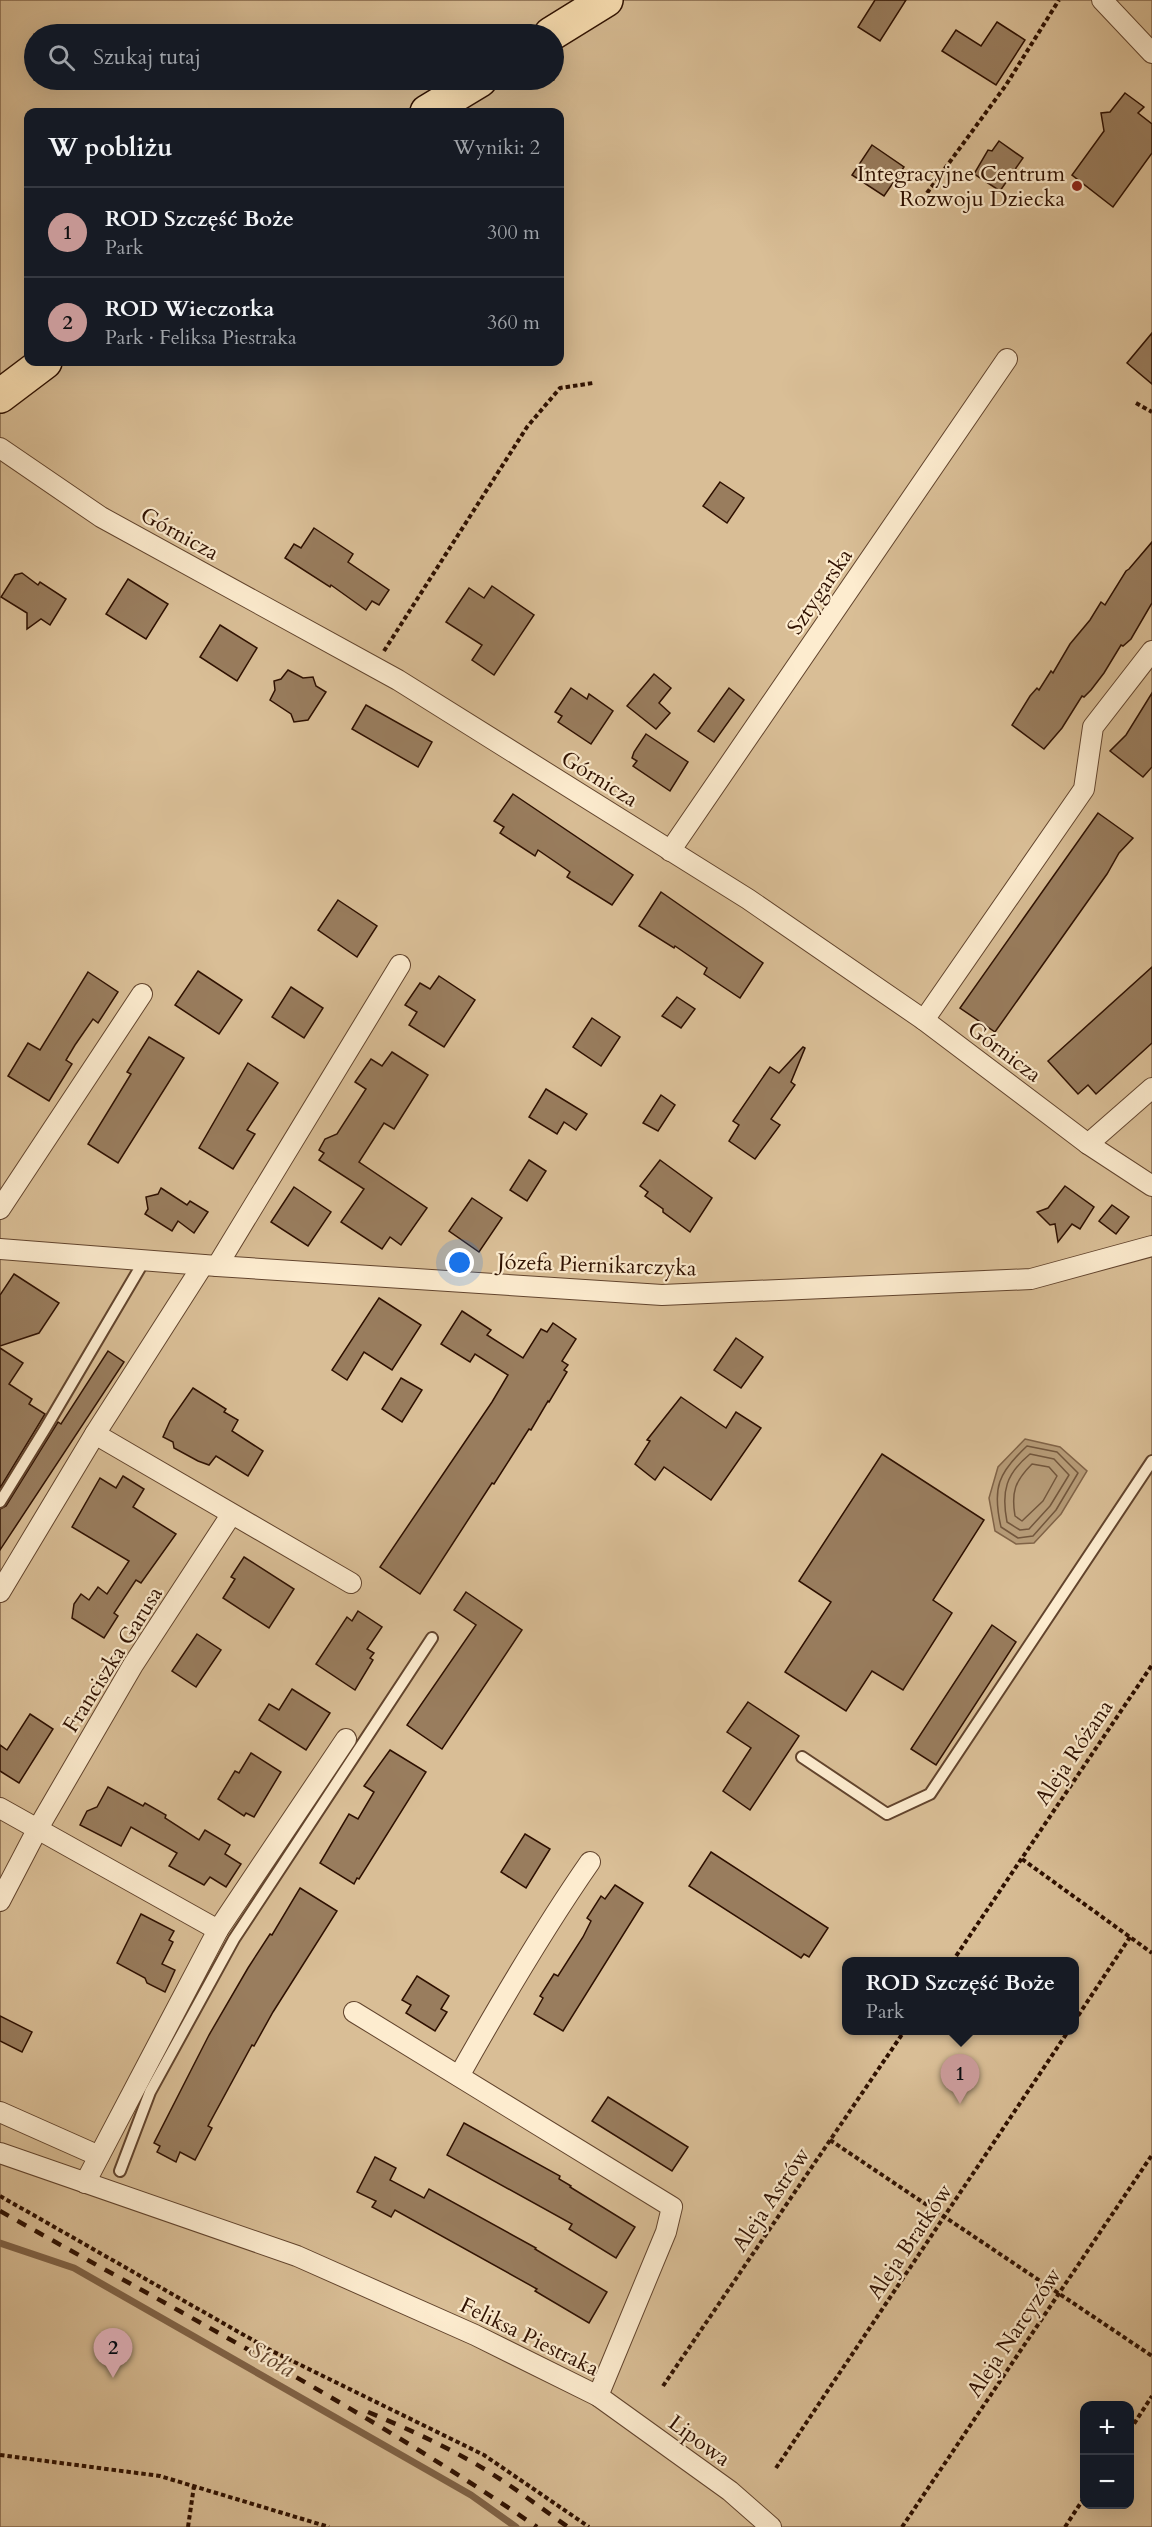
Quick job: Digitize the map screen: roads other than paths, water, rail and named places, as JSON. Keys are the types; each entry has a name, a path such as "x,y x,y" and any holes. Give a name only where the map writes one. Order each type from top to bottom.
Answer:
{"highway":[{"path":"564,26 606,0"},
{"path":"434,108 464,90"},
{"path":"0,396 40,366"}],"street":[{"path":"1102,0 1152,53"},
{"name":"Sztygarska","path":"670,851 1007,359"},
{"name":"Górnicza","path":"0,448 101,517 374,667 748,899 924,1020 1088,1143 1152,1186"},
{"path":"924,1020 1084,789 1093,727 1152,651"},
{"path":"0,1592 95,1434 210,1266 400,965"},
{"path":"0,1209 142,994"},
{"path":"1088,1143 1152,1088"},
{"name":"Józefa Piernikarczyka","path":"0,1250 662,1295 1031,1279 1152,1246"},
{"path":"95,1434 351,1583"},
{"name":"Franciszka Garusa","path":"0,1901 133,1665 231,1515"},
{"path":"85,2183 226,1934 346,1739"},
{"path":"0,1808 226,1934"},
{"path":"459,2076 509,1986 590,1862"},
{"name":"Feliksa Piestraka","path":"0,2153 126,2195 244,2240 297,2256 475,2335 598,2396 666,2232 672,2206 354,2012"},
{"path":"0,2112 99,2156"},
{"name":"Lipowa","path":"598,2396 730,2491 771,2527"}],"lane":[{"path":"0,1502 144,1261"},
{"path":"802,1757 887,1814 930,1794 1152,1461"},
{"path":"120,2170 150,2092 226,1934 432,1638"}],"water":[{"path":"1025,1439 1060,1447 1087,1471 1061,1514 1034,1543 1016,1544 995,1531 989,1498 998,1467"}],"waterway":[{"name":"Stoła","path":"0,2243 74,2268 471,2495 516,2527"}],"railway":[{"path":"0,2211 340,2402 537,2527"},
{"path":"368,2412 419,2434 484,2469 568,2527"}],"place":[{"name":"Integracyjne Centrum Rozwoju Dziecka","path":"1077,186"},
{"name":"ROD Szczęść Boże","path":"960,2104"},
{"name":"ROD Wieczorka","path":"113,2378"}]}
